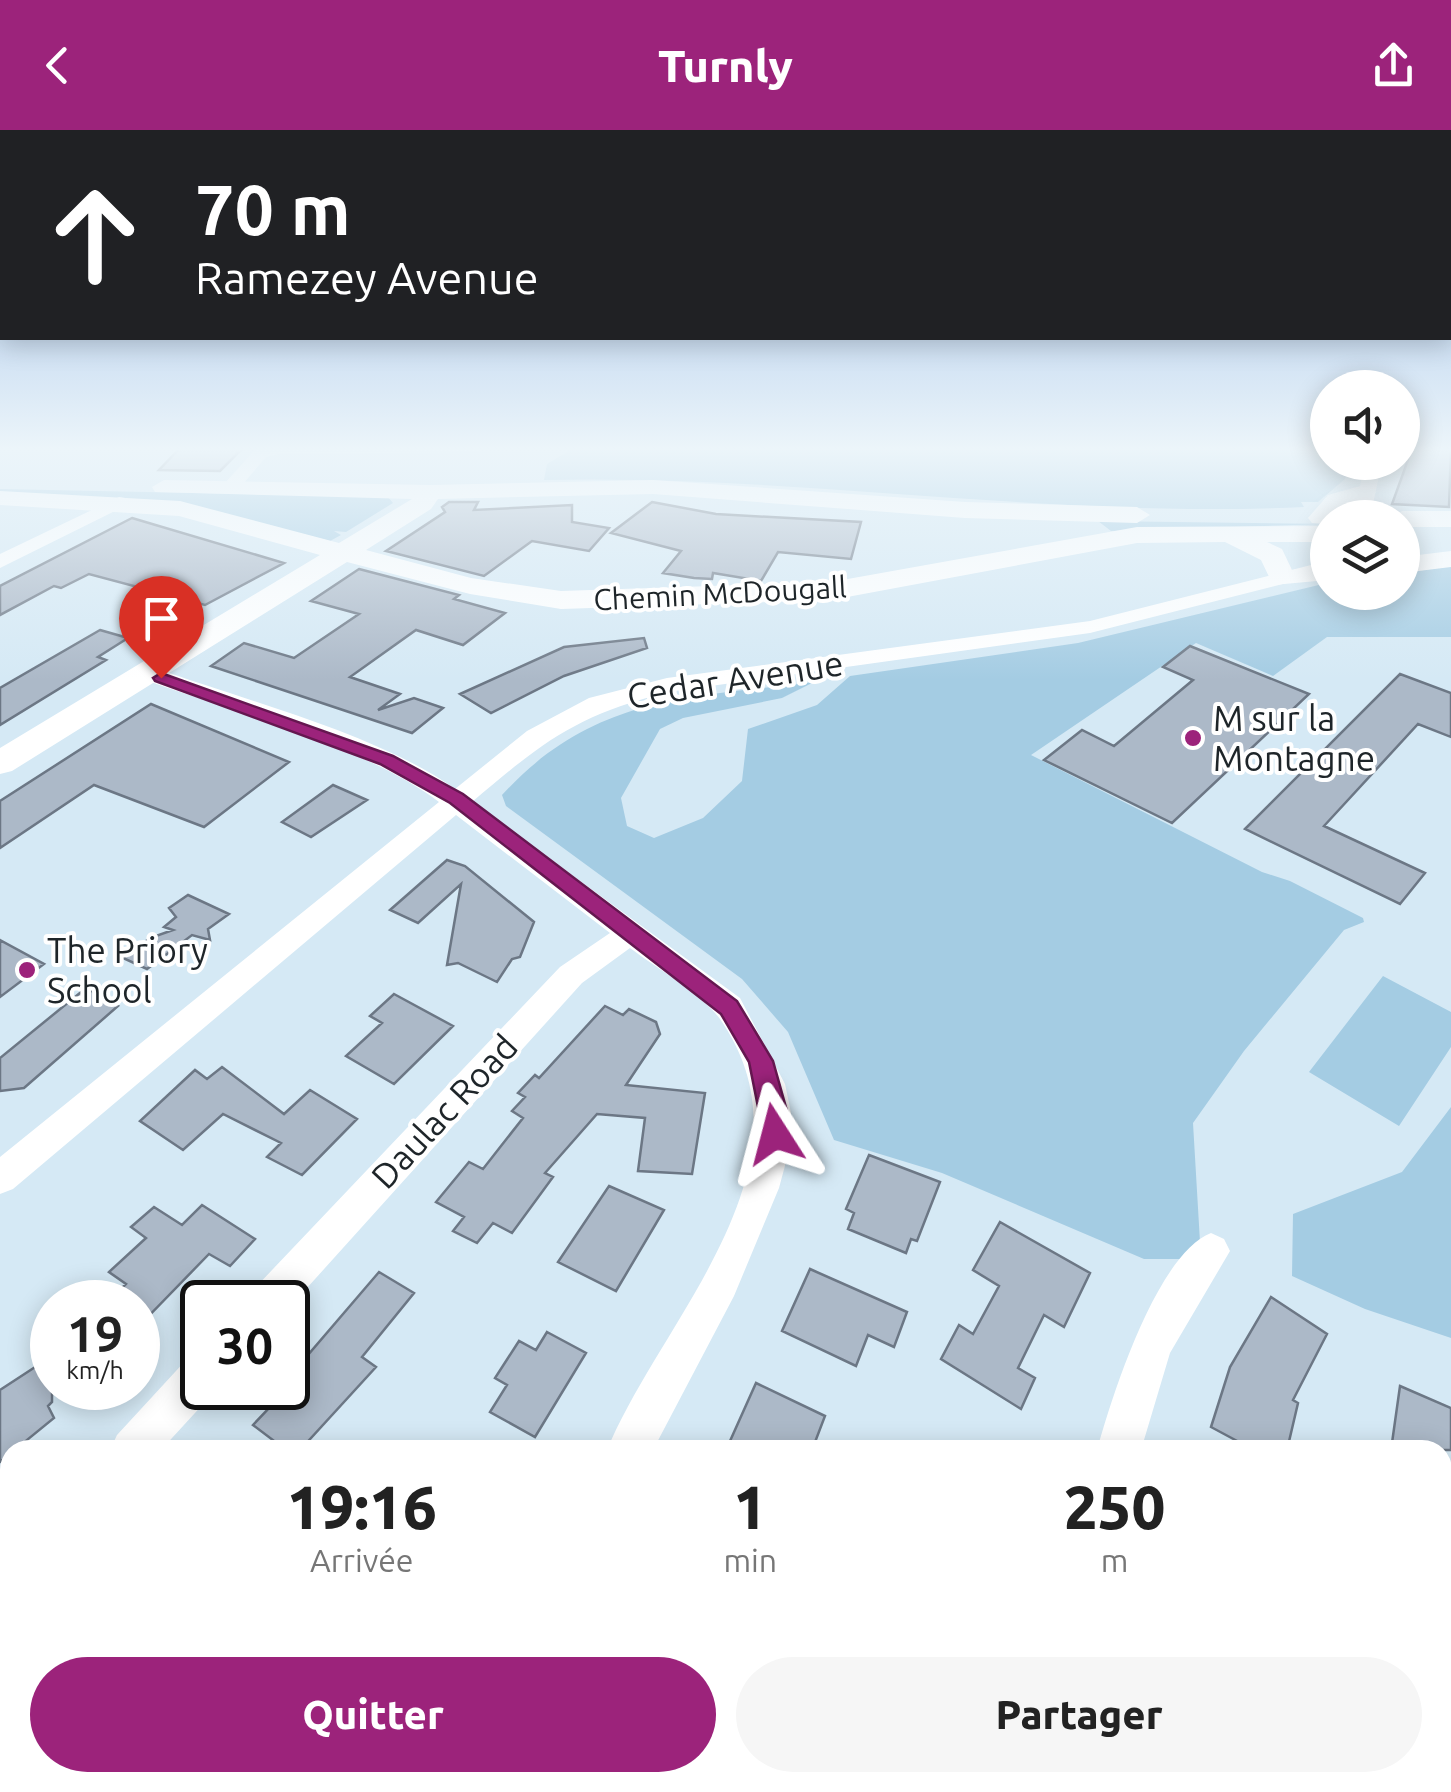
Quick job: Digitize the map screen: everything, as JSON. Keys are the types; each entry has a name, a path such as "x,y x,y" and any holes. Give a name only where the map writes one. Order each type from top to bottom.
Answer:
{"main road":[{"name":"Chemin McDougall","path":"240,525 341,554 514,596 601,601 830,590 1108,539 1307,525"},
{"path":"0,763 389,525"},
{"path":"1093,525 1108,539"},
{"path":"1224,532 1310,573"},
{"path":"1420,534 1451,535"},
{"path":"1420,563 1451,559"}],"street":[{"path":"0,562 74,525"},
{"name":"Cedar Avenue","path":"0,1178 456,798 554,723 631,692 1061,632 1152,614 1310,573"},
{"path":"147,673 386,760 456,798 729,1008 761,1061 774,1111 775,1134 763,1186 744,1228 634,1440"},
{"name":"Daulac Road","path":"288,1280 571,975 631,933"},
{"path":"1122,1440 1138,1381 1184,1286 1211,1251"},
{"path":"141,1440 180,1398"}],"shaded area":[{"path":"265,525 358,525 346,532 334,531 341,535 330,541"},
{"path":"1103,525 1310,525 1111,531"},
{"path":"1451,566 1451,637 1327,637 1273,676 1196,643 1031,755 1262,872 1290,881 1363,918 1364,922 1344,930 1244,1051 1193,1123 1201,1259 1144,1259 942,1173 834,1140 788,1032 742,979 506,806 502,795 537,762 572,737 608,720 685,698 814,682 782,698 683,718 660,729 621,798 627,826 654,838 703,818 742,781 748,729 817,705 850,676 1078,643 1310,587 1310,610 1420,610 1420,571"},
{"path":"1383,976 1451,1012 1451,1047 1399,1126 1309,1072"},
{"path":"1451,1107 1451,1338 1365,1309 1292,1276 1293,1214 1402,1172"}],"building":[{"path":"119,525 154,525 284,563 205,605 89,574 61,588 54,586 0,615 0,586"},
{"path":"426,525 588,525 609,528 589,551 532,541 484,576 386,551"},
{"path":"622,525 860,525 851,559 778,552 761,581 713,573 712,579 663,573 681,551 611,533"},
{"path":"359,569 459,595 454,599 505,613 463,645 416,630 350,677 400,694 378,710 414,698 443,708 412,733 211,666 244,643 294,658 359,614 311,601"},
{"path":"100,630 128,638 98,657 106,660 0,725 0,688"},
{"path":"644,638 647,648 564,676 491,713 460,694 564,647"},
{"name":"M sur la Montagne","path":"1190,646 1309,694 1172,823 1044,760 1082,730 1114,746 1193,680 1163,667"},
{"name":"M sur la Montagne","path":"1400,674 1451,693 1451,737 1418,724 1324,826 1425,873 1400,904 1245,829"},
{"path":"151,704 289,762 204,827 94,785 0,848 0,801"},
{"path":"333,785 367,800 311,837 282,822"},
{"path":"447,860 465,866 534,922 520,957 512,959 497,982 458,963 447,965 461,884 418,923 390,910"},
{"path":"188,895 229,914 208,929 210,940 192,935 147,969 123,958 150,938 173,930 164,927 176,917 169,908"},
{"path":"0,940 44,964 0,997"},
{"path":"86,988 118,1006 24,1088 0,1091 0,1058"},
{"path":"394,994 453,1026 394,1084 346,1056 382,1023 370,1016"},
{"path":"605,1006 623,1015 629,1009 656,1022 660,1034 626,1085 705,1093 692,1174 638,1171 645,1118 597,1114 545,1173 553,1177 512,1233 493,1223 477,1243 453,1231 464,1217 436,1202 469,1162 483,1169 523,1118 512,1111 525,1097 518,1093 535,1075 539,1078"},
{"path":"222,1067 284,1114 310,1090 357,1119 302,1175 267,1157 281,1143 223,1114 183,1150 140,1121 195,1070 207,1079"},
{"path":"869,1155 940,1182 917,1241 911,1239 906,1253 848,1229 854,1213 846,1209"},
{"path":"609,1186 664,1210 616,1291 558,1262"},
{"path":"202,1205 255,1239 230,1266 209,1254 160,1304 160,1280 120,1280 109,1272 146,1238 131,1227 154,1207 182,1225"},
{"path":"1000,1222 1090,1273 1064,1327 1044,1315 1018,1368 1035,1378 1021,1409 941,1359 959,1325 973,1334 999,1286 973,1270"},
{"path":"810,1269 907,1312 894,1347 868,1335 856,1366 782,1331"},
{"path":"379,1272 414,1293 362,1357 376,1367 309,1440 273,1440 253,1425 267,1410 310,1410 310,1352"},
{"path":"1271,1297 1327,1334 1293,1400 1298,1403 1289,1440 1235,1440 1211,1427 1230,1367"},
{"path":"547,1332 586,1353 535,1437 490,1412 507,1385 495,1378 519,1341 536,1350"},
{"path":"30,1370 30,1410 50,1410 54,1418 27,1440 0,1440 0,1390"},
{"path":"756,1383 825,1416 816,1440 730,1440"},
{"path":"1400,1386 1451,1408 1451,1440 1392,1440"}],"place":[{"name":"M sur la Montagne","path":"1193,738"},
{"name":"The Priory School","path":"27,970"}],"route":[{"path":"161,678 386,760 456,798 729,1008 761,1061 774,1111 775,1134"}]}
